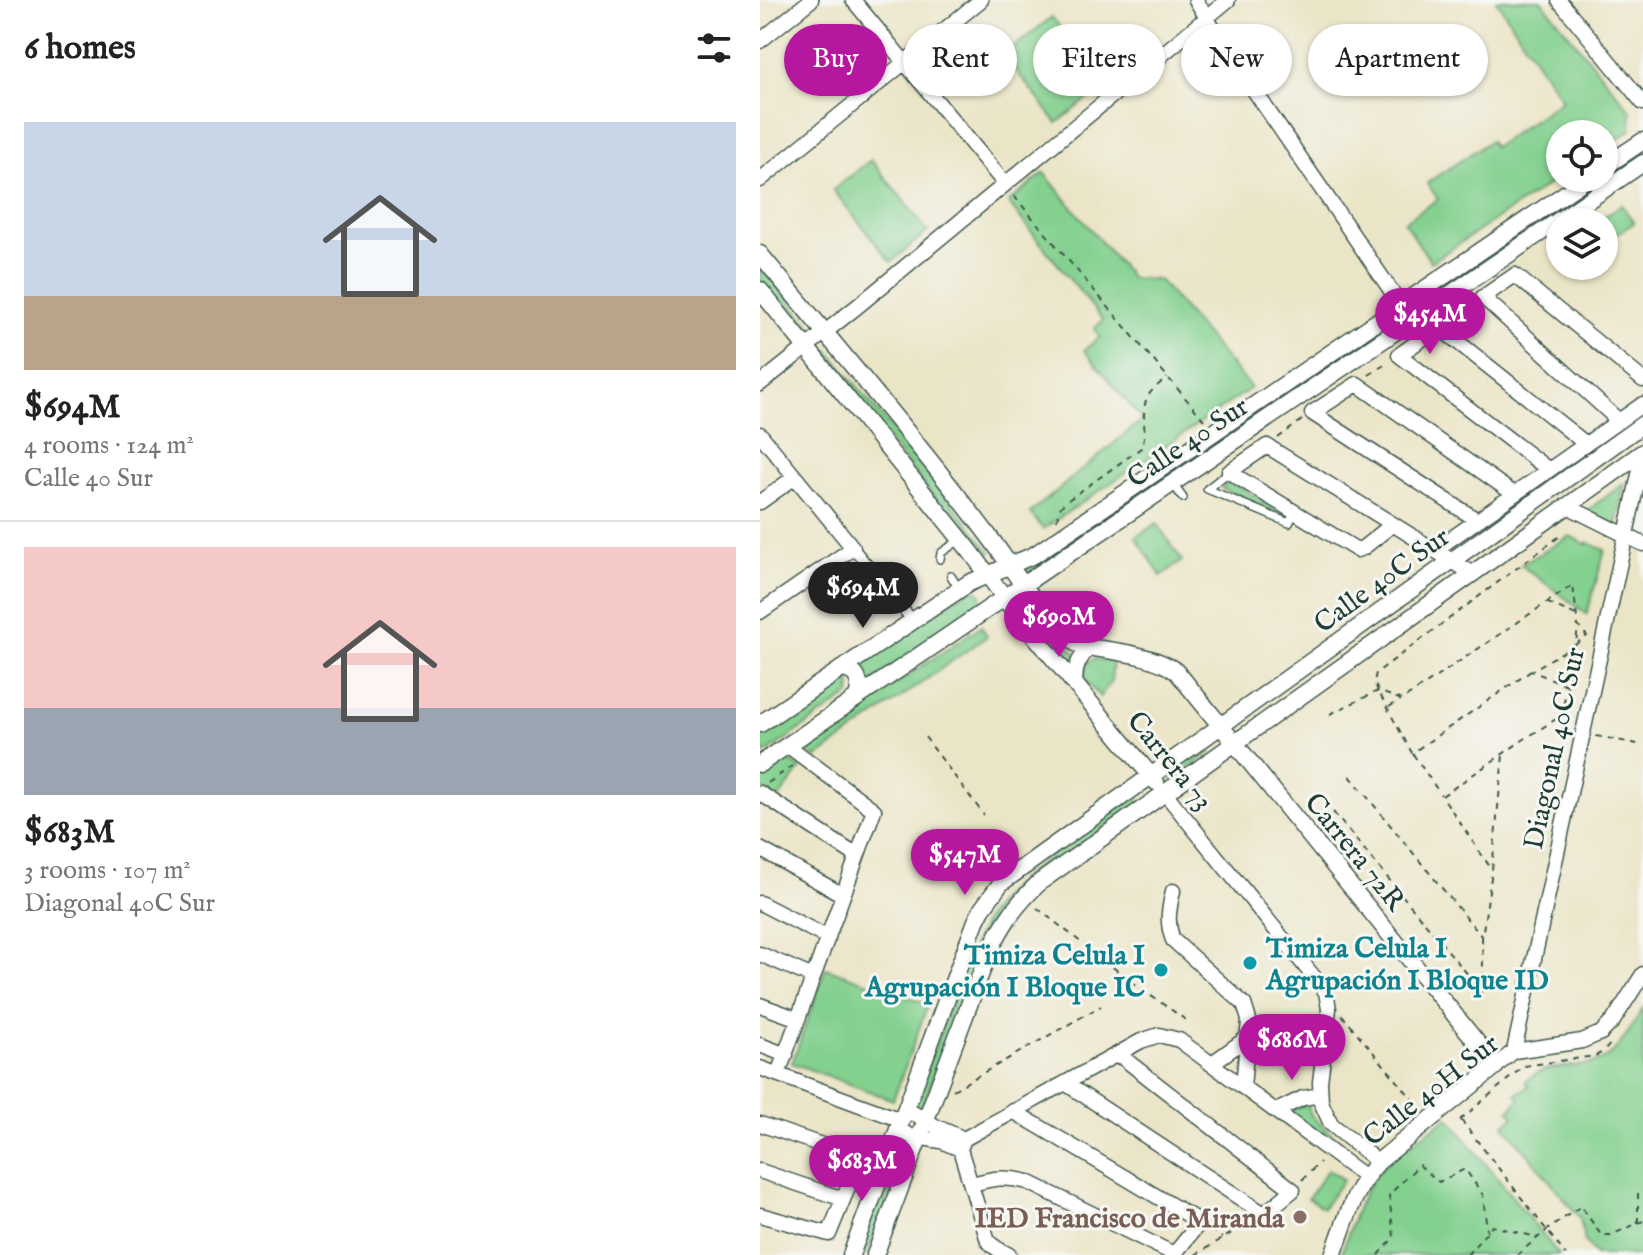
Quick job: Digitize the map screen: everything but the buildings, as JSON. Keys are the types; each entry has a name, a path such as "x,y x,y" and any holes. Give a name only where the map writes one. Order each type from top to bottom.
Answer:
{"street":[{"path":"760,41 811,0"},
{"path":"853,0 903,61"},
{"path":"951,24 981,0"},
{"path":"1196,0 1223,45 1414,318"},
{"path":"760,384 1228,0"},
{"path":"1559,0 1643,103"},
{"path":"760,180 903,63"},
{"path":"932,96 1005,184"},
{"path":"1618,158 1643,141"},
{"name":"Calle 40 Sur","path":"760,764 1643,163"},
{"name":"Calle 40 Sur","path":"760,724 913,621 955,583 988,575 1034,555 1567,192"},
{"path":"760,254 918,446 1067,637 1081,646 1168,664 1236,742"},
{"path":"1619,421 1483,297 1515,275 1643,380"},
{"name":"Carrera 73","path":"760,290 961,539 1004,597 1322,986 1329,999"},
{"path":"1549,470 1399,355 1439,327 1586,444"},
{"path":"1477,520 1312,413 1357,384 1514,494"},
{"path":"1640,426 1643,403"},
{"name":"Calle 40C Sur","path":"1435,550 1643,403"},
{"name":"Calle 40C Sur","path":"1151,776 1640,426"},
{"path":"760,434 913,621"},
{"path":"1267,446 1473,574"},
{"name":"Calle 40 Sur","path":"1229,472 1267,446"},
{"name":"Calle 40C Sur","path":"1165,793 1643,454"},
{"name":"Diagonal 40C Sur","path":"1514,1051 1643,454"},
{"path":"1229,472 1357,550 1393,524"},
{"path":"760,502 795,477"},
{"path":"1567,506 1643,544"},
{"path":"760,612 853,548"},
{"path":"1076,686 1077,663 1090,648"},
{"path":"841,669 850,670 857,677 857,697"},
{"name":"Carrera 72R","path":"1236,742 1496,1066"},
{"path":"778,1074 874,810 787,745"},
{"path":"851,1255 982,909 1001,883 1013,873 1151,776"},
{"path":"760,790 857,856"},
{"path":"875,1255 996,937 1015,906 1040,882 1165,793"},
{"path":"760,849 843,895"},
{"path":"1173,891 1168,917 1173,940 1247,1009 1249,1020 1243,1087"},
{"path":"760,903 828,938"},
{"path":"760,954 813,977"},
{"name":"Calle 40H Sur","path":"1333,1255 1365,1177 1378,1162 1514,1051 1582,1041 1601,1033 1613,1021 1643,974"},
{"path":"1329,999 1320,1095 1323,1110 1331,1124 1378,1162"},
{"path":"760,1005 798,1019"},
{"path":"901,1121 906,1134 962,1144 1013,1111 1147,1038 1159,1035 1179,1040 1365,1177"},
{"path":"1211,1064 1247,1038"},
{"path":"760,1045 786,1055"},
{"path":"1065,1083 1264,1214 1293,1190 1118,1054"},
{"path":"760,1068 901,1121 915,1114 962,1144 988,1241 1008,1255"},
{"path":"1276,1111 1303,1098 1320,1095"},
{"path":"972,1184 996,1177 1028,1182 1170,1252 1176,1252 1200,1222 1013,1111"},
{"path":"760,1124 860,1158 829,1234 760,1215"},
{"path":"760,1171 843,1199"}],"lane":[{"path":"1229,472 1207,489 1289,523 1295,512"},
{"path":"1172,483 1183,498"},
{"path":"940,559 941,553 961,539"}],"path":[{"path":"1005,184 1208,423"},
{"path":"1439,327 1483,297"},
{"path":"1357,384 1399,355"},
{"path":"1058,524 1059,510 1064,503 1141,448 1145,434 1143,417 1146,400 1150,392 1168,377"},
{"path":"1267,446 1312,413"},
{"path":"1492,870 1412,753 1374,682 1376,673 1560,536"},
{"path":"1387,708 1573,585 1578,626 1561,716 1442,796"},
{"path":"1547,603 1577,615"},
{"path":"1412,753 1587,636 1578,626"},
{"path":"1531,671 1568,685"},
{"path":"1330,714 1378,691 1402,700"},
{"path":"1583,734 1643,745"},
{"path":"925,737 984,815"},
{"path":"1333,812 1484,994 1482,937 1503,755"},
{"path":"760,790 805,758"},
{"path":"1350,776 1482,937"},
{"path":"923,860 945,844"},
{"path":"1024,897 1141,989 1186,1020"},
{"path":"1329,999 1423,1112"},
{"path":"937,1090 949,1092 1101,1006"},
{"path":"1566,1255 1460,1120 1524,1066 1595,1056 1603,1052 1619,1031"},
{"path":"1643,1086 1643,1095"},
{"name":"Calle 40H Sur","path":"1293,1190 1330,1151"},
{"path":"1379,1255 1394,1237 1389,1195 1419,1165 1439,1182 1465,1169 1483,1195 1487,1231"},
{"path":"1638,1191 1638,1224"},
{"path":"1517,1255 1581,1206 1601,1235 1611,1235 1643,1221"},
{"path":"1195,1255 1264,1214"},
{"path":"1467,1255 1492,1226 1538,1238"}],"green space":[{"path":"1496,0 1541,0 1631,111 1631,130 1618,139 1618,120 1546,120 1546,186 1431,262 1404,222 1438,199 1427,183 1490,141 1494,147 1562,100"},
{"path":"1052,17 1058,24 1043,24"},
{"path":"1033,32 1033,92 1017,72 1017,45"},
{"path":"1036,96 1092,96 1057,123"},
{"path":"871,160 928,231 891,262 833,190"},
{"path":"1044,173 1131,278 1159,280 1251,388 1043,529 1030,513 1142,420 1084,350 1100,337 1094,329 1103,320 1008,203"},
{"path":"1622,205 1634,223 1618,233 1618,208"},
{"path":"760,265 812,328 811,334 804,334 760,281"},
{"path":"1392,318 1394,321 1371,337 1359,351 1029,575 1026,570"},
{"path":"824,347 991,552 983,558 818,352"},
{"path":"1229,481 1287,514 1285,517 1221,488"},
{"path":"1625,483 1616,525 1585,512"},
{"path":"1157,523 1182,561 1161,576 1136,537"},
{"path":"1570,536 1605,550 1587,614 1521,565"},
{"path":"972,588 980,593 982,602 866,686 854,666"},
{"path":"1030,601 1077,655 1070,670 1020,609"},
{"path":"981,626 987,636 816,758 803,747"},
{"path":"1094,659 1113,662 1111,681 1100,697 1084,675 1087,663"},
{"path":"844,677 850,681 850,695 760,757 760,734"},
{"path":"1205,744 1211,752 1172,780 1166,772"},
{"path":"782,760 801,769 778,799 760,788 760,775"},
{"path":"1135,796 1140,802 1026,883 992,922 922,1107 913,1105 986,918 1002,897 1040,863"},
{"path":"826,968 928,1004 893,1100 792,1063"},
{"path":"1643,1008 1643,1255 1595,1255 1584,1240 1580,1218 1504,1125 1514,1116 1509,1110 1520,1099 1516,1094 1529,1086 1525,1082 1554,1068 1604,1059 1621,1043"},
{"path":"1308,1103 1310,1113 1351,1152 1351,1158 1289,1111"},
{"path":"1448,1117 1559,1255 1341,1255 1359,1203 1376,1175 1400,1152"},
{"path":"899,1143 908,1146 867,1255 858,1255"},
{"path":"1328,1169 1343,1180 1323,1208 1308,1198"}],"place":[{"name":"Timiza Celula I Agrupación I Bloque ID","path":"1250,963"},
{"name":"Timiza Celula I Agrupación I Bloque IC","path":"1161,970"},
{"name":"IED Francisco de Miranda","path":"1300,1217"}]}
